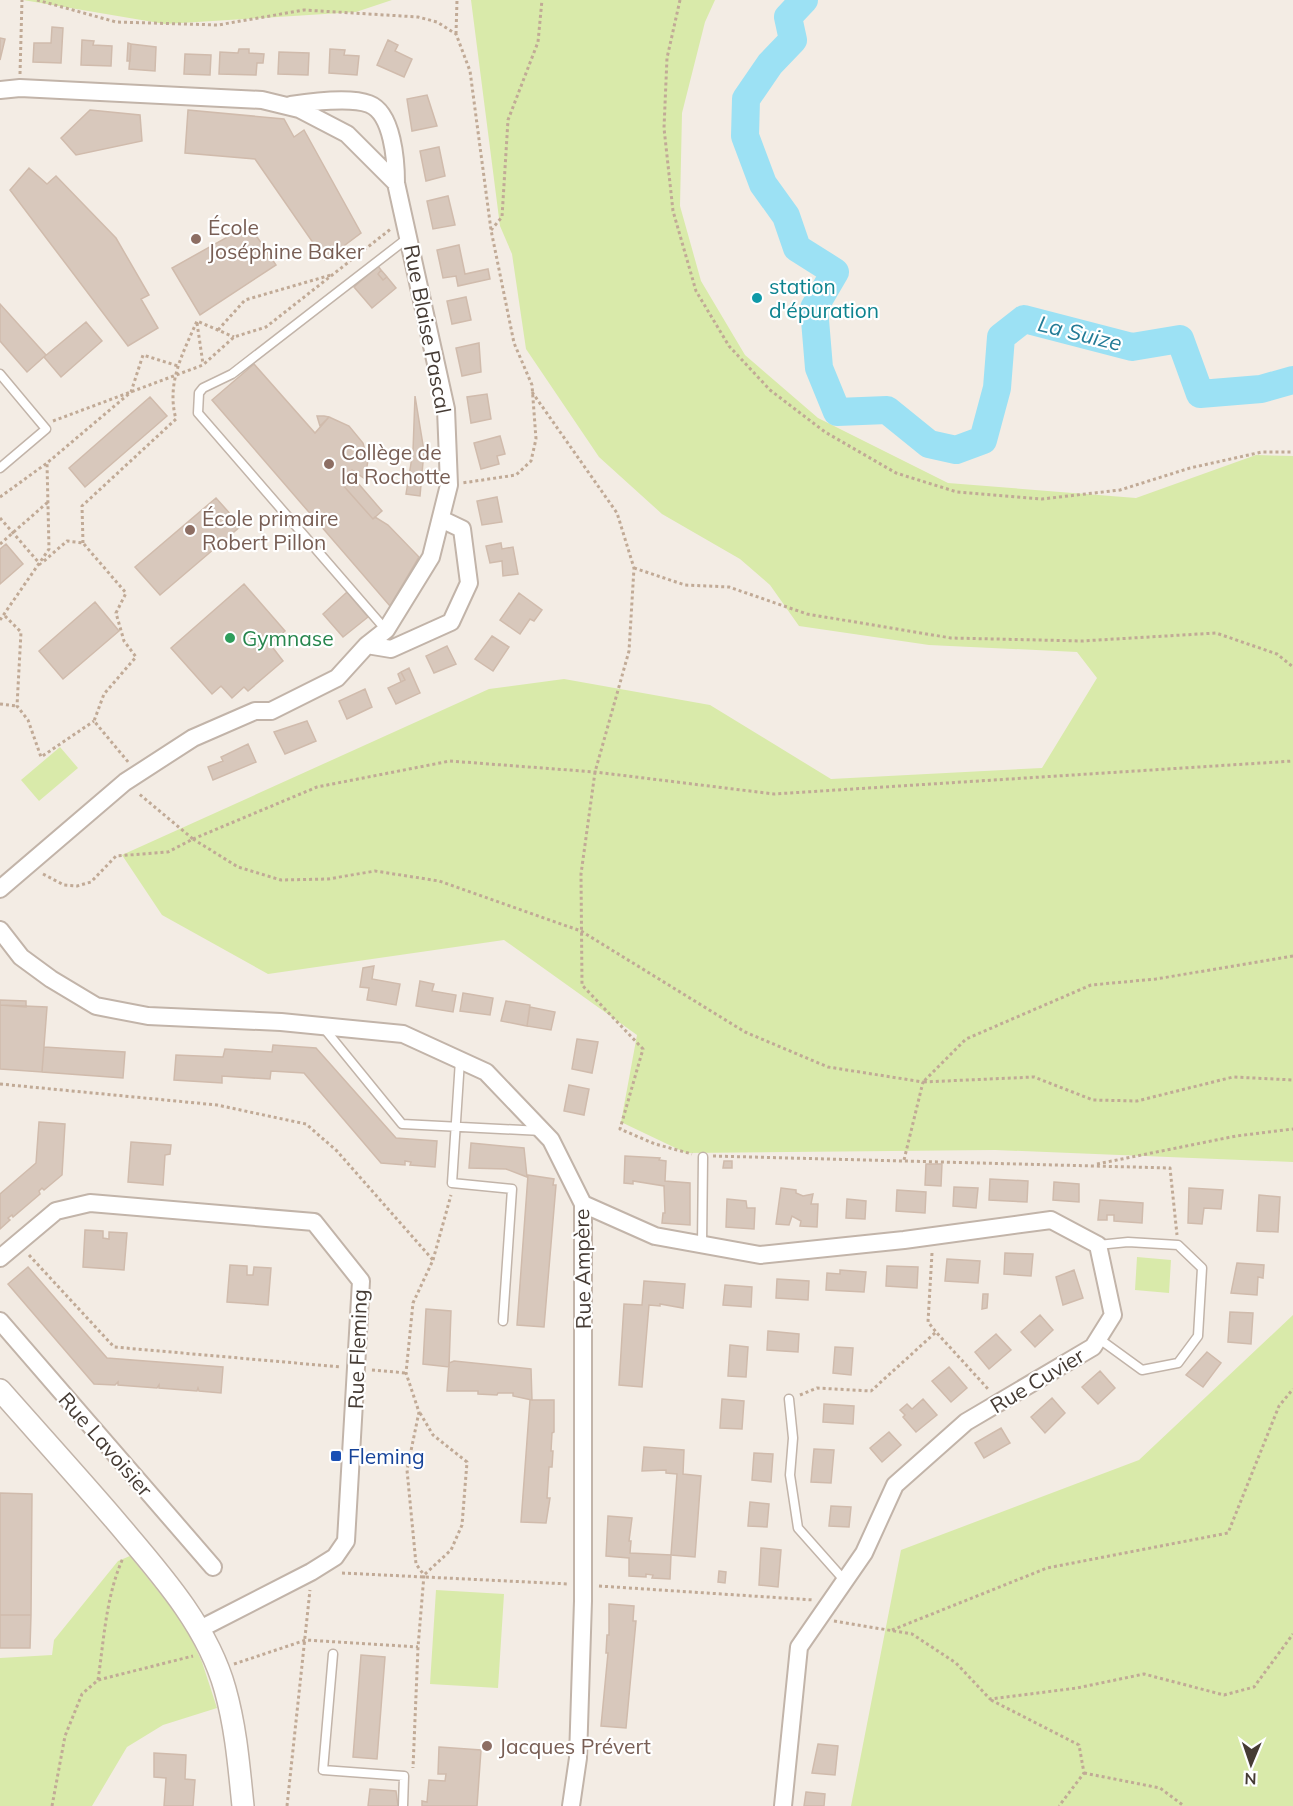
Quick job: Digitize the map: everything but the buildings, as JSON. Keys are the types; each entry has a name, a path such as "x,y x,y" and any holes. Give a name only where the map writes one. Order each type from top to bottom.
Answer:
{"street":[{"path":"0,90 20,88 262,100 299,109 347,134 396,183"},
{"name":"Rue Blaise Pascal","path":"0,890 132,778 193,738 255,711 271,711 337,678 367,645 386,630 431,556 449,485 446,409 396,183 396,156 383,115 369,104 323,100 287,106"},
{"path":"367,645 391,649 451,622 469,584 466,552 462,529 441,519"},
{"name":"Rue Ampère","path":"0,930 21,957 51,979 96,1006 148,1016 322,1026 403,1034 486,1072 551,1140 583,1204 583,1601 578,1758 571,1806"},
{"name":"Rue Fleming","path":"0,1258 56,1211 90,1203 314,1222 361,1281 346,1541 335,1557 311,1572 198,1630"},
{"path":"583,1204 655,1236 760,1255 1051,1220 1098,1245"},
{"name":"Rue Cuvier","path":"783,1806 799,1647 864,1553 895,1485 966,1422 1093,1347 1113,1316 1098,1245"},
{"name":"Rue Lavoisier","path":"0,1321 213,1567"},
{"path":"0,1390 171,1587 198,1630 218,1669 225,1689 237,1742 243,1806"}],"lane":[{"path":"386,630 198,412 197,402 203,388 232,374 409,236"},
{"path":"0,374 46,429 0,468"},
{"path":"322,1026 402,1124 543,1131"},
{"path":"460,1060 452,1184 512,1189 503,1321"},
{"path":"702,1245 703,1157"},
{"path":"1098,1245 1128,1242 1178,1245 1202,1268 1198,1336 1178,1363 1142,1370 1098,1338"},
{"path":"789,1399 793,1438 790,1475 798,1528 845,1581"},
{"path":"333,1654 323,1770 405,1776 402,1806"}],"path":[{"path":"20,88 22,0"},
{"path":"456,34 457,0"},
{"path":"491,230 502,218 508,120 538,42 542,0"},
{"path":"680,0 667,58 664,128 673,211 696,291 729,346 770,390 825,432 896,473 957,492 1042,500 1120,490 1190,468 1262,452 1293,452"},
{"path":"43,425 203,365 234,338 266,327 405,218"},
{"path":"218,330 245,300 334,274"},
{"path":"197,321 234,338"},
{"path":"197,321 203,365"},
{"path":"4,616 21,632 17,706 28,720 41,757 94,722 104,694 136,657 124,641 116,613 126,593 83,543 82,506 176,419 172,407 174,376 197,321"},
{"path":"0,497 47,463 131,392 143,356 178,366"},
{"path":"532,392 617,513 634,568 629,651 595,772 582,874 582,985 643,1050 620,1129 655,1144 703,1157 1170,1168 1178,1245"},
{"path":"0,620 41,565 49,549 47,463"},
{"path":"0,544 48,502"},
{"path":"0,518 41,565"},
{"path":"41,565 67,541 83,543"},
{"path":"634,568 684,585 729,587 807,614 951,638 1082,641 1216,633 1277,654 1293,667"},
{"path":"0,704 17,706"},
{"path":"94,722 132,778 193,839 238,867 281,880 328,879 375,871 439,881 581,931 745,1032 828,1067 924,1082 1034,1077 1093,1100 1137,1101 1233,1077 1293,1080"},
{"path":"32,861 46,877 64,885 77,886 91,882 116,856 168,852 193,839 317,787 450,760 595,772 774,794 1293,761"},
{"path":"904,1160 924,1082 966,1039 1091,985 1156,979 1293,956"},
{"path":"0,1084 217,1106 306,1124 337,1151 433,1260"},
{"path":"1089,1166 1236,1136 1293,1130"},
{"path":"424,1575 451,1550 462,1525 467,1462 433,1435 419,1412 406,1373 413,1303 433,1260 452,1184"},
{"path":"933,1236 928,1322 1000,1403"},
{"path":"17,1243 114,1347 406,1373"},
{"path":"789,1399 817,1388 871,1391 936,1332"},
{"path":"891,1631 1047,1568 1228,1533 1280,1406 1293,1389"},
{"path":"413,1772 418,1647 424,1575 416,1564 407,1470 419,1412"},
{"path":"98,1680 113,1587 131,1540"},
{"path":"287,1806 306,1640 311,1572"},
{"path":"819,1618 912,1634 956,1663 990,1699 1079,1745 1084,1773 1059,1806"},
{"path":"990,1699 1077,1688 1144,1674 1224,1695 1254,1687 1293,1634"},
{"path":"52,1806 65,1736 82,1694 98,1680 194,1656 218,1669 306,1640 418,1647"},
{"path":"1084,1773 1160,1788 1184,1806"}],"green space":[{"path":"23,0 392,0 356,12 165,24"},
{"path":"471,0 715,0 705,22 682,113 680,206 701,281 745,355 818,418 948,483 1136,498 1256,455 1293,456 1293,1162 995,1150 686,1153 621,1122 637,1035 504,940 268,974 162,915 122,855 489,689 564,679 710,705 831,779 1042,768 1097,678 1077,652 929,645 799,626 770,585 740,559 662,514 599,457 526,349 512,254 500,226"},
{"path":"60,747 78,768 39,801 21,780"},
{"path":"1137,1257 1171,1260 1169,1293 1135,1290"},
{"path":"1293,1315 1293,1806 851,1806 901,1550 1139,1460"},
{"path":"130,1556 184,1623 202,1662 217,1708 163,1725 127,1747 92,1806 0,1806 0,1658 52,1655 54,1640 118,1561"},
{"path":"436,1590 504,1594 498,1688 430,1684"}],"waterway":[{"name":"La Suize","path":"804,0 788,17 793,40 770,64 746,99 745,136 763,184 786,216 797,248 835,272 814,308 819,368 837,412 887,410 929,444 956,450 983,440 997,388 1001,337 1024,319 1132,347 1180,339 1200,394 1261,389 1293,380"}],"place":[{"name":"École Joséphine Baker","path":"196,239"},
{"name":"station d'épuration","path":"757,298"},
{"name":"Collège de la Rochotte","path":"329,464"},
{"name":"École primaire Robert Pillon","path":"190,530"},
{"name":"Gymnase","path":"230,638"},
{"name":"Fleming","path":"336,1456"},
{"name":"Jacques Prévert","path":"487,1746"}]}
